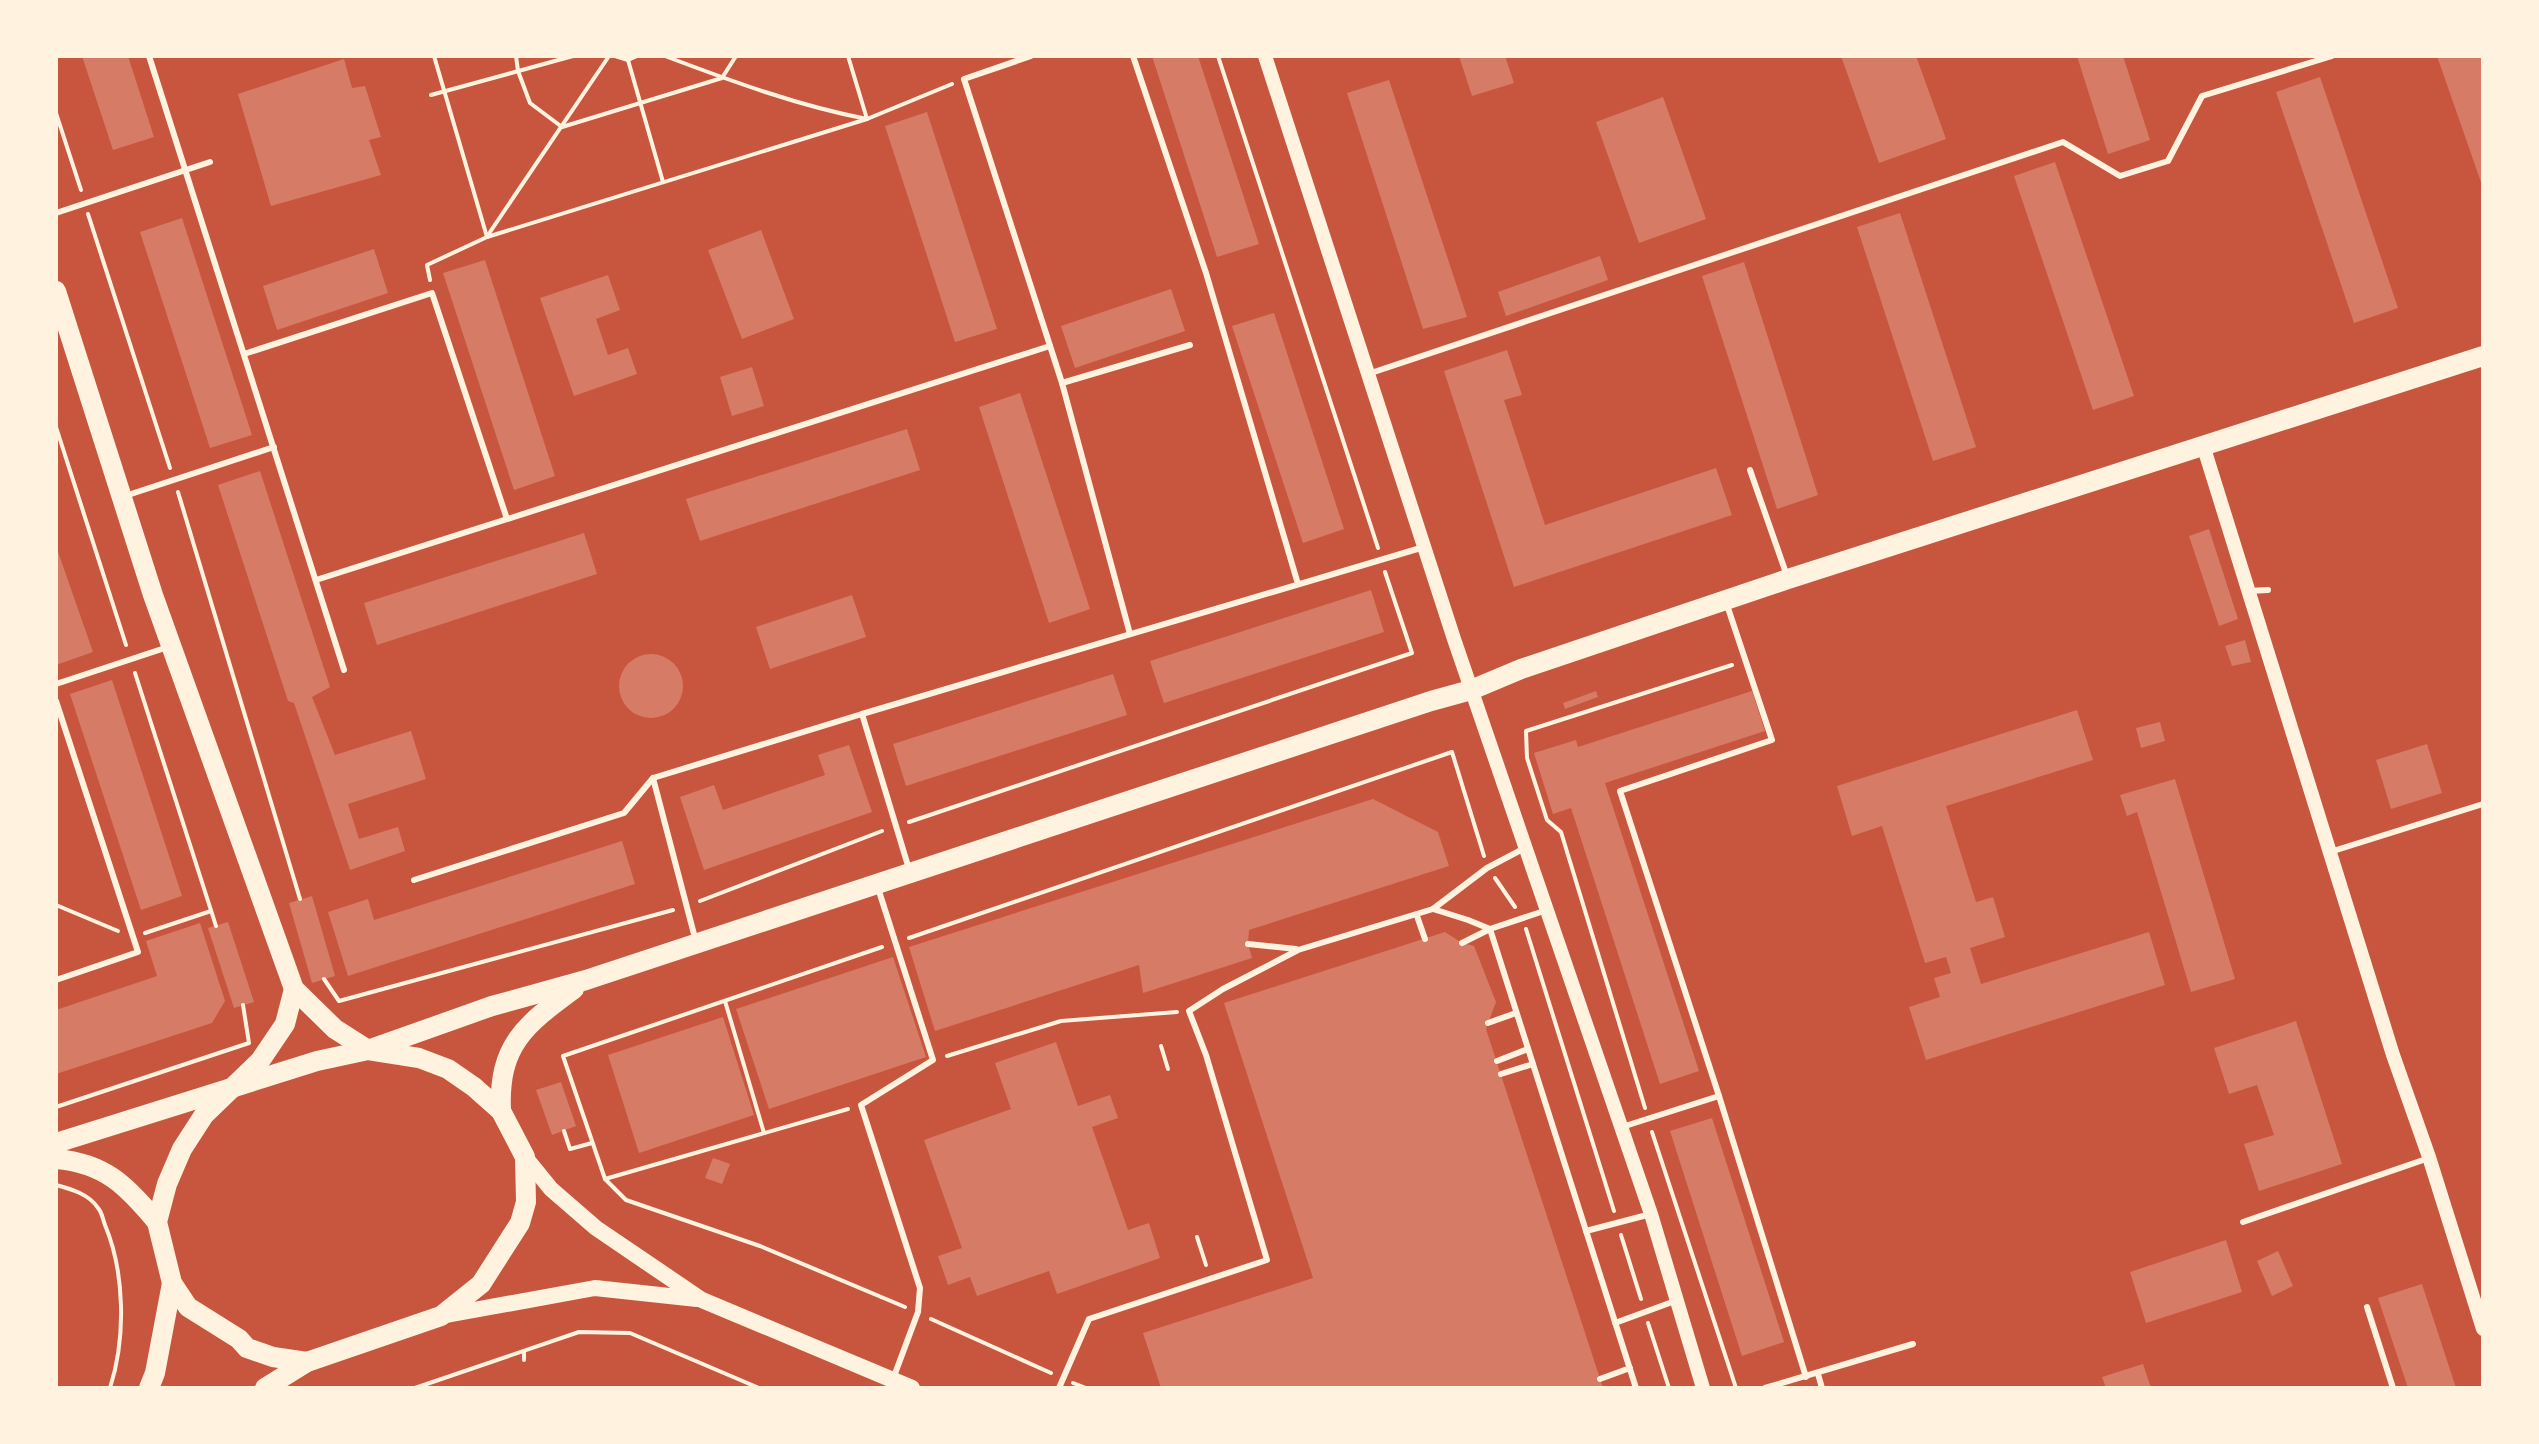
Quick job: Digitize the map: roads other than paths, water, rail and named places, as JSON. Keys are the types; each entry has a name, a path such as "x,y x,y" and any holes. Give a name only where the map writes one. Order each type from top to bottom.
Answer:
{"main road":[{"path":"56,291 171,645 294,989 335,1029 368,1050 419,1058 448,1069 474,1087 501,1111 525,1157 551,1189 596,1228 702,1300 912,1388"},
{"path":"56,1143 317,1061 368,1050 492,1006 586,980 1471,690 1521,669 1788,579 2483,356"},
{"path":"501,1111 500,1086 506,1060 518,1036 536,1016 586,980"},
{"path":"157,1222 167,1184 182,1149 204,1115 260,1061 285,1024 294,989"},
{"path":"441,1316 481,1284 520,1223 526,1202 525,1157"},
{"path":"56,1159 96,1167 115,1178 137,1198 157,1222 172,1283 188,1307 239,1339 247,1348 273,1357 307,1362"},
{"path":"149,1388 155,1373 172,1283"},
{"path":"265,1388 307,1362 441,1316 595,1288 702,1300"}],"street":[{"path":"1265,56 1471,690 1651,1214 1703,1388"},
{"path":"2203,445 2393,1055 2483,1329"}],"lane":[{"path":"149,56 344,670"},
{"path":"1031,56 964,79 1062,383 1130,634"},
{"path":"1133,56 1206,273 1298,584"},
{"path":"1368,374 2063,142 2120,176 2168,161 2202,96 2332,56"},
{"path":"56,213 210,162"},
{"path":"244,354 432,293 507,519"},
{"path":"1062,383 1190,345"},
{"path":"316,580 1050,346"},
{"path":"122,497 274,447"},
{"path":"1750,470 1788,579"},
{"path":"414,880 624,813 653,778 1424,547"},
{"path":"2248,591 2268,590"},
{"path":"1725,600 1772,740 1620,791 1806,1377"},
{"path":"56,684 171,645"},
{"path":"56,701 138,952 56,980"},
{"path":"862,714 911,874"},
{"path":"653,778 696,944"},
{"path":"2330,852 2483,804"},
{"path":"1059,1388 1089,1319 1267,1260 1206,1055 1189,1011 1223,989 1298,950 1433,909 1487,868 1525,848"},
{"path":"877,885 933,1060 861,1105 920,1288 918,1312 893,1380"},
{"path":"1433,909 1490,929"},
{"path":"1462,943 1490,929 1548,910"},
{"path":"1417,916 1425,939"},
{"path":"1490,929 1635,1388"},
{"path":"1248,944 1298,950"},
{"path":"1488,1023 1516,1013"},
{"path":"1497,1061 1528,1049"},
{"path":"1501,1074 1533,1064"},
{"path":"1622,1127 1719,1096"},
{"path":"2243,1222 2429,1157"},
{"path":"1586,1231 1651,1214"},
{"path":"1615,1323 1678,1300"},
{"path":"2367,1307 2393,1388"},
{"path":"1765,1388 1913,1344"},
{"path":"1600,1379 1630,1368"},
{"path":"1818,1374 1822,1388"}]}
